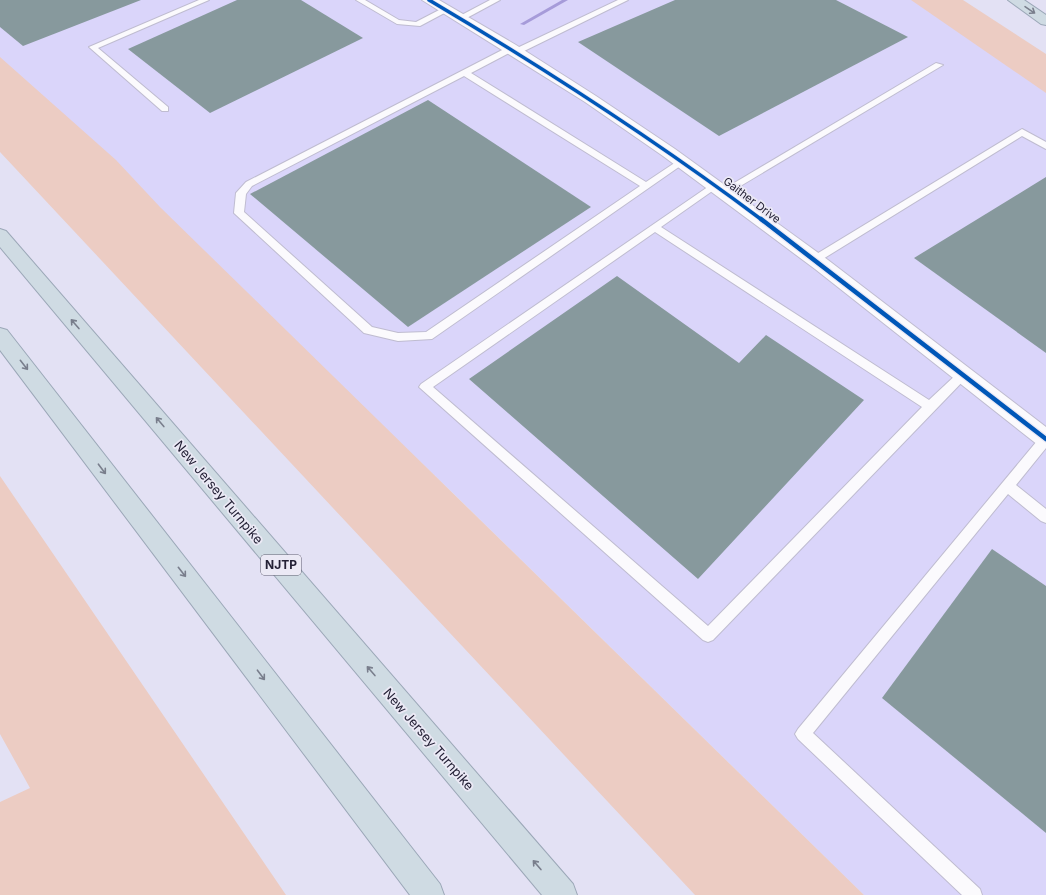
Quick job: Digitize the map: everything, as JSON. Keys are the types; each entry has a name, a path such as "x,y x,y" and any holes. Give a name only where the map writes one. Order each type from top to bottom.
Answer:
{"highway":[{"path":"1015,0 1046,21"},
{"name":"New Jersey Turnpike","path":"0,235 562,895"},
{"path":"0,334 429,895"}],"street":[{"name":"Gaither Drive","path":"429,0 513,51 720,188 1046,439"}],"lane":[{"path":"165,109 93,48 205,0"},
{"path":"360,0 397,22 417,24 496,0"},
{"path":"624,0 465,73 249,184 241,193 239,213 368,330 386,336 404,339 428,336 682,162"},
{"path":"939,65 720,188 656,228 425,387 708,636 930,406 963,375"},
{"path":"465,73 646,186"},
{"path":"814,260 1022,132 1046,146"},
{"path":"656,228 930,406"},
{"path":"974,895 803,734 1046,439"},
{"path":"1008,486 1046,517"}],"shaded area":[{"path":"0,0 943,0 1046,74 1046,895 864,895 452,492 225,274 0,83"},
{"path":"911,0 963,0 1046,54 1046,93"},
{"path":"0,57 116,160 160,207 864,895 695,895 0,152"},
{"path":"0,476 286,895 0,895 0,802 30,788 0,734"}],"building":[{"path":"0,0 141,0 23,46 0,27"},
{"path":"237,0 301,0 363,38 210,113 128,49"},
{"path":"675,0 836,0 908,37 719,136 578,42"},
{"path":"428,100 591,207 408,327 250,194"},
{"path":"1046,177 1046,353 914,258"},
{"path":"617,276 739,363 766,335 864,400 698,579 469,379"},
{"path":"992,549 1046,586 1046,833 882,698"}],"waterway":[{"path":"522,24 566,0"}],"cycle path":[{"path":"429,0 511,48 591,99 669,153 822,265 1046,439"}]}
